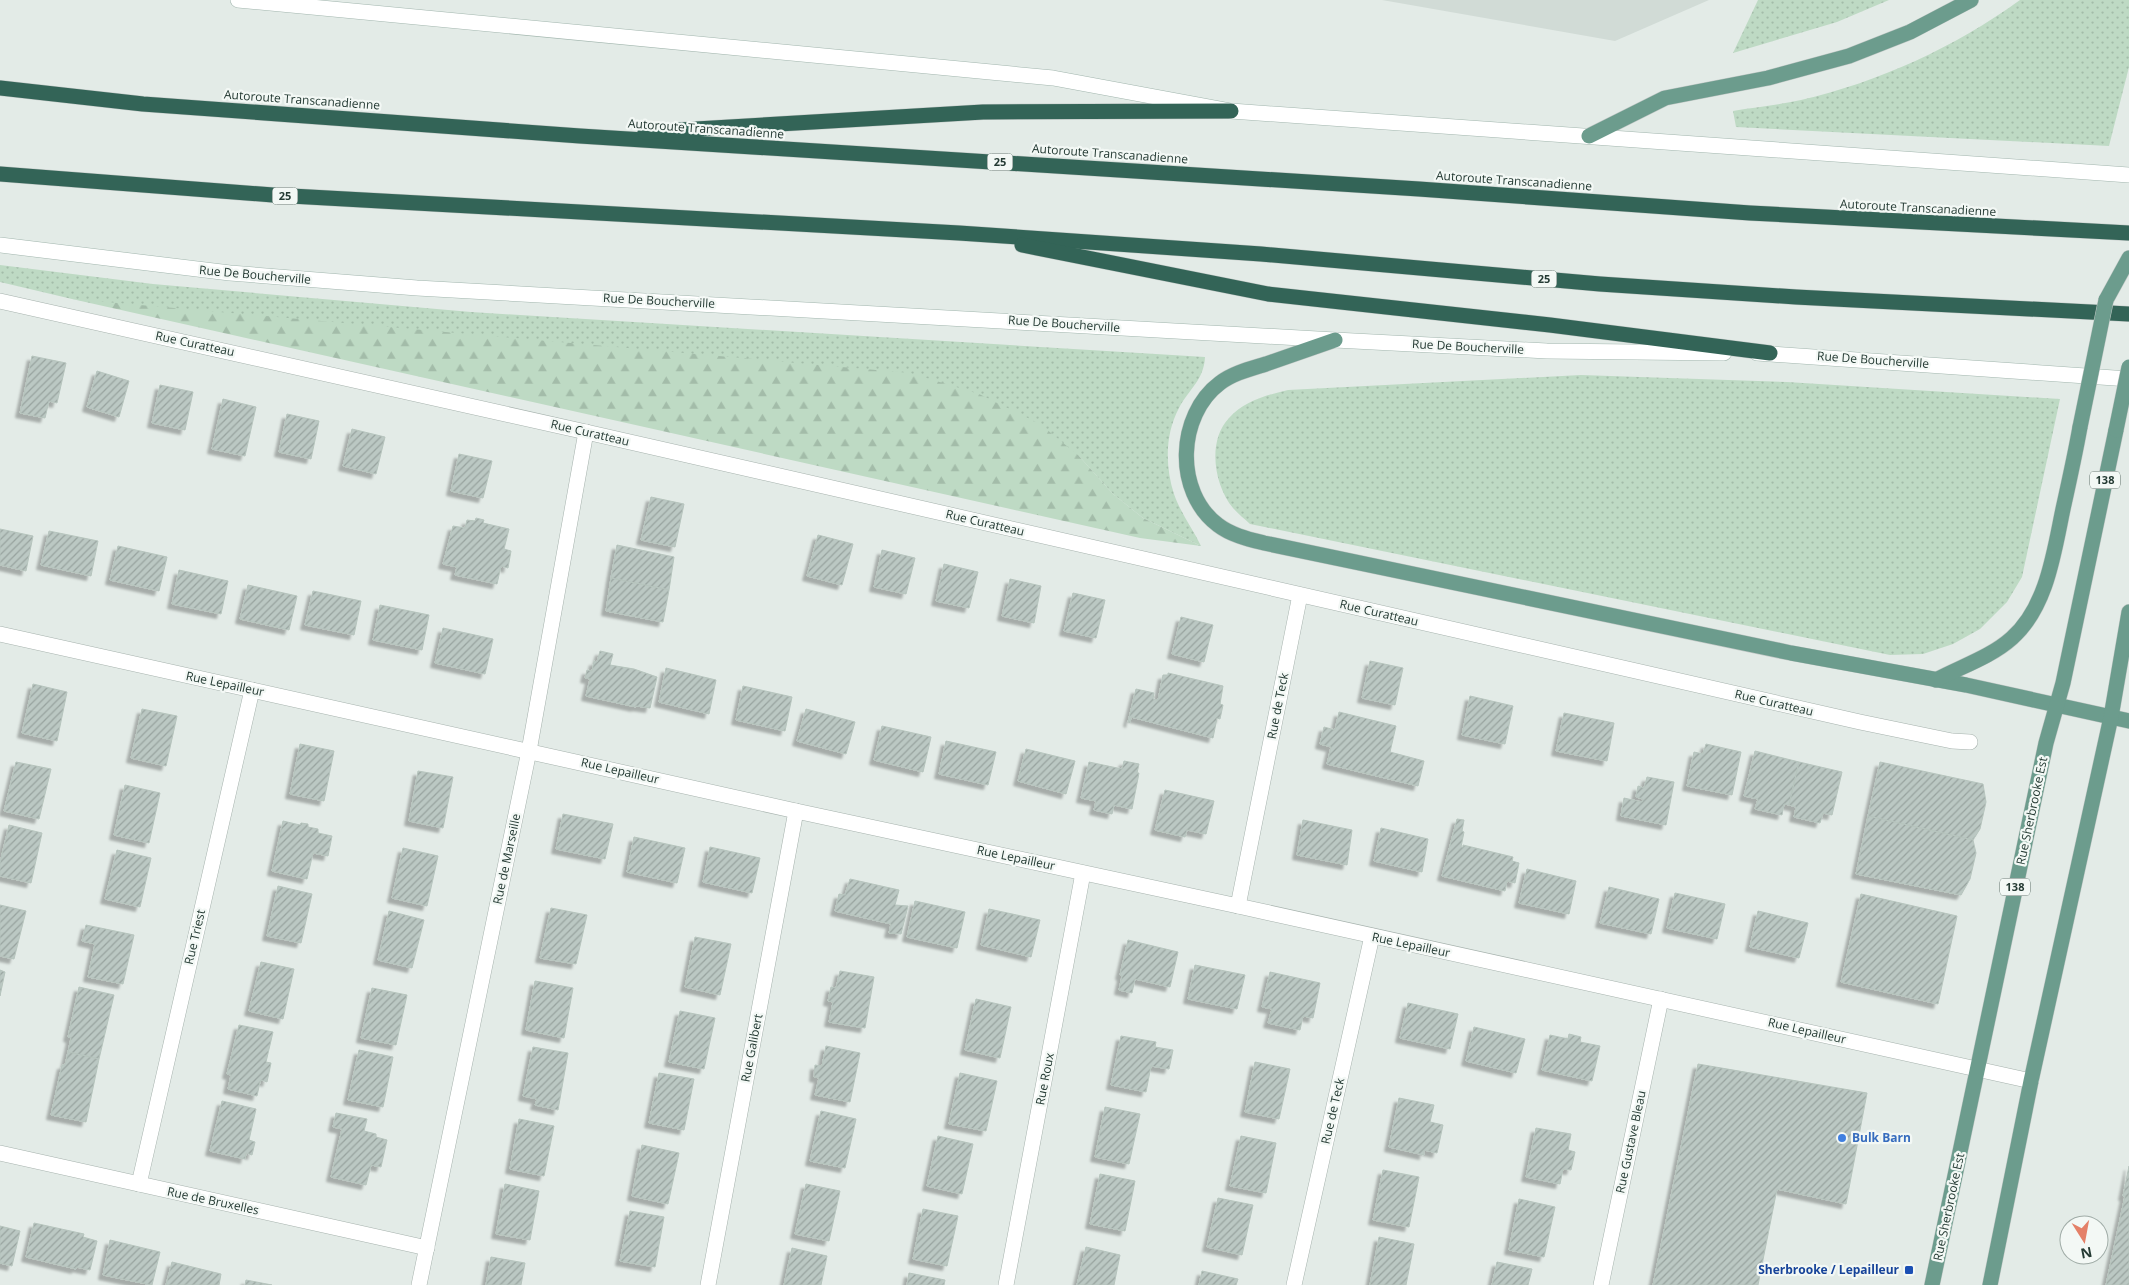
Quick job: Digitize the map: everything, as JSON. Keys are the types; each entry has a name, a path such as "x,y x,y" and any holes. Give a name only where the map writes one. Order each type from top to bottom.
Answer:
{"highway":[{"name":"Autoroute Transcanadienne","path":"0,88 143,104 580,136 1419,189 1760,214 2129,233"},
{"path":"580,136 983,112 1231,111"},
{"name":"25","path":"0,174 273,195 959,233 1261,254 1600,284 1796,297 2129,314"},
{"path":"959,233 1268,294 1560,326 1770,353"}],"main road":[{"path":"1590,136 1665,98 1768,78 1850,56 1910,32 1970,0"},
{"path":"1936,680 2000,647 2013,638 2039,598 2052,560 2106,300 2129,258"},
{"path":"1335,340 1227,378 1210,392 1200,408 1191,427 1186,456 1189,476 1194,493 1202,509 1210,518 1226,530 1264,543 1791,653 1966,684 2129,721"},
{"name":"Rue Sherbrooke Est","path":"1932,1285 2046,743 2057,705 2129,367"},
{"path":"1990,1285 2031,1081 2111,717 2129,612"}],"street":[{"path":"238,0 1052,78 1231,111 2129,175"},
{"name":"Rue De Boucherville","path":"0,245 230,273 340,283 1547,351 1770,353 2129,379"},
{"name":"Rue Curatteau","path":"0,301 586,432 1860,722 1947,740 1970,742"},
{"name":"Rue de Marseille","path":"419,1285 529,751 586,432"},
{"name":"Rue de Teck","path":"1238,906 1300,595"},
{"name":"Rue Lepailleur","path":"0,634 796,811 1238,906 2031,1081"},
{"name":"Rue Triest","path":"139,1184 252,690"},
{"name":"Rue Galibert","path":"708,1285 796,811"},
{"name":"Rue Roux","path":"1006,1285 1084,873"},
{"name":"Rue de Teck","path":"1294,1285 1372,936"},
{"name":"Rue Gustave Bleau","path":"1601,1285 1661,999"},
{"name":"Rue de Bruxelles","path":"0,1153 427,1248"}],"shaded area":[{"path":"1382,0 1709,0 1615,41"}],"green space":[{"path":"1758,0 1889,0 1837,22 1733,53"},
{"path":"2020,0 2129,0 2129,67 2109,146 1736,127 1733,111 1801,100 1887,73 1943,48"},
{"path":"0,265 153,284 471,312 1205,357 1199,378 1174,418 1168,450 1169,472 1174,494 1201,546 1143,518 1113,494 1079,456 72,299 0,282"},
{"path":"72,299 910,373 979,394 1040,424 1079,456 1113,494 1143,518 1201,546 1140,538"},
{"path":"1581,375 1787,382 2060,399 2022,577 2007,602 1980,629 1953,644 1923,654 1890,655 1250,524 1235,510 1221,487 1216,463 1216,451 1222,428 1229,418 1242,407 1272,394 1288,390"}],"building":[{"path":"32,356 66,363 57,403 49,401 45,418 20,413"},
{"path":"97,371 129,381 119,417 87,407"},
{"path":"160,385 193,392 185,430 152,423"},
{"path":"223,399 256,407 245,456 212,449"},
{"path":"287,414 319,421 311,459 279,452"},
{"path":"352,429 385,437 376,474 343,466"},
{"path":"459,454 492,461 483,498 451,491"},
{"path":"651,497 684,504 675,547 641,540"},
{"path":"476,518 484,520 483,523 509,529 504,549 511,551 508,568 501,566 497,584 455,575 457,567 443,564 453,526 465,528 467,520 475,521"},
{"path":"0,529 33,536 26,571 0,565"},
{"path":"49,531 98,541 91,576 41,565"},
{"path":"818,535 853,544 842,585 807,576"},
{"path":"617,545 674,557 669,590 611,578"},
{"path":"118,546 167,557 159,591 110,580"},
{"path":"882,550 915,558 906,594 874,587"},
{"path":"944,564 978,572 969,608 936,601"},
{"path":"179,570 228,581 221,614 172,604"},
{"path":"611,578 669,590 663,622 606,611"},
{"path":"1010,579 1041,586 1034,623 1002,616"},
{"path":"248,585 297,596 289,630 240,619"},
{"path":"313,591 361,601 354,635 305,625"},
{"path":"1073,593 1105,600 1096,638 1064,631"},
{"path":"380,605 429,615 422,650 373,640"},
{"path":"1181,617 1213,625 1204,662 1172,654"},
{"path":"443,628 493,639 485,674 435,663"},
{"path":"600,651 613,654 610,665 634,669 657,677 650,708 636,707 586,696 590,679 585,678 587,670 592,671 594,661 597,662"},
{"path":"1370,661 1403,668 1395,705 1362,698"},
{"path":"666,668 716,680 709,714 659,702"},
{"path":"1168,673 1223,686 1220,704 1223,705 1220,719 1217,718 1213,738 1131,717 1130,723 1128,722 1136,689 1154,693 1153,699 1158,700 1163,675 1168,675"},
{"path":"33,684 67,692 57,741 22,733"},
{"path":"743,686 792,697 785,731 736,720"},
{"path":"1470,696 1513,706 1505,744 1462,735"},
{"path":"142,709 177,716 166,766 131,758"},
{"path":"806,709 855,722 846,754 797,741"},
{"path":"1339,712 1396,726 1390,752 1424,761 1418,786 1327,764 1331,747 1320,744 1324,727 1335,730"},
{"path":"1564,713 1614,723 1607,761 1556,751"},
{"path":"882,726 931,737 923,772 874,760"},
{"path":"946,741 996,752 988,785 939,774"},
{"path":"300,744 334,751 324,801 290,794"},
{"path":"1706,744 1741,752 1732,795 1687,786 1694,752 1703,754"},
{"path":"1026,749 1075,761 1066,794 1018,781"},
{"path":"1755,751 1799,762 1789,805 1784,804 1782,815 1755,809 1758,799 1744,796"},
{"path":"1124,761 1139,764 1132,809 1114,805 1112,814 1094,810 1096,801 1081,798 1089,762 1122,769"},
{"path":"16,762 51,769 39,819 4,811"},
{"path":"1799,762 1842,772 1832,815 1823,813 1820,823 1794,817 1796,807 1789,805"},
{"path":"1880,762 1983,784 1986,802 1980,829 1973,840 1868,816"},
{"path":"418,771 453,777 443,828 409,821"},
{"path":"1647,777 1674,782 1666,825 1621,816 1624,798 1642,802 1643,799 1636,797 1638,786 1644,788"},
{"path":"125,785 160,793 149,843 114,835"},
{"path":"1165,790 1214,801 1206,834 1187,830 1185,837 1155,830"},
{"path":"563,814 613,824 605,859 556,849"},
{"path":"1868,816 1973,840 1976,853 1970,879 1961,895 1856,874"},
{"path":"1457,819 1464,820 1461,847 1463,845 1513,857 1512,861 1519,863 1515,883 1507,881 1505,891 1442,876"},
{"path":"1303,820 1352,830 1347,865 1297,855"},
{"path":"283,821 300,825 301,823 308,824 308,827 318,829 318,833 332,836 328,856 313,853 307,879 272,871"},
{"path":"9,825 42,833 31,883 0,876 0,863"},
{"path":"1381,828 1428,839 1422,872 1374,861"},
{"path":"634,837 685,848 677,883 627,872"},
{"path":"710,847 760,858 752,893 703,882"},
{"path":"403,848 438,856 427,906 392,898"},
{"path":"117,850 151,858 140,907 105,899"},
{"path":"1527,869 1576,881 1569,914 1519,903"},
{"path":"850,879 899,890 895,905 908,906 901,934 889,933 891,924 835,911 839,894 845,895"},
{"path":"278,886 312,894 301,943 267,936"},
{"path":"1609,887 1659,899 1651,934 1600,923"},
{"path":"1675,893 1725,904 1717,939 1667,928"},
{"path":"1861,894 1957,916 1938,1004 1841,982"},
{"path":"915,901 965,912 957,948 907,937"},
{"path":"0,905 26,911 14,959 0,956"},
{"path":"551,908 587,915 576,964 540,958"},
{"path":"989,909 1040,920 1031,957 981,945"},
{"path":"389,911 424,920 412,968 378,960"},
{"path":"1758,911 1808,923 1799,958 1750,947"},
{"path":"86,925 134,935 123,984 88,977 95,944 82,941"},
{"path":"695,937 731,944 720,995 685,987"},
{"path":"1128,940 1178,952 1170,987 1135,979 1132,993 1119,990 1122,976 1120,975"},
{"path":"261,962 294,969 283,1019 249,1011"},
{"path":"1195,965 1245,975 1237,1009 1188,999"},
{"path":"0,970 5,972 0,996"},
{"path":"840,971 874,977 865,1028 829,1022 833,1002 828,1001 831,987 836,988"},
{"path":"1270,972 1320,983 1313,1018 1303,1016 1300,1030 1268,1023 1272,1009 1262,1007"},
{"path":"535,981 573,988 564,1038 526,1030"},
{"path":"79,987 114,995 99,1059 68,1052 71,1038 68,1037"},
{"path":"372,988 407,995 396,1045 361,1038"},
{"path":"976,999 1011,1007 1000,1058 965,1050"},
{"path":"1408,1003 1458,1014 1450,1049 1400,1038"},
{"path":"680,1011 715,1018 704,1069 669,1062"},
{"path":"239,1025 273,1032 266,1062 271,1063 267,1082 262,1080 260,1082 257,1096 228,1089 231,1075 227,1074"},
{"path":"1474,1027 1525,1039 1516,1073 1466,1061"},
{"path":"1569,1034 1581,1037 1580,1042 1600,1046 1592,1081 1542,1070 1550,1035 1568,1039"},
{"path":"1121,1036 1156,1042 1155,1047 1173,1050 1169,1069 1151,1066 1146,1092 1111,1085"},
{"path":"826,1046 860,1053 850,1102 815,1095 819,1078 814,1077 815,1065 822,1066"},
{"path":"533,1047 568,1053 558,1110 535,1105 537,1099 523,1096"},
{"path":"359,1050 393,1057 383,1107 348,1100"},
{"path":"68,1052 99,1059 86,1122 51,1115 62,1065 65,1065"},
{"path":"1255,1062 1290,1069 1279,1119 1245,1112"},
{"path":"1698,1064 1867,1093 1846,1204 1777,1189 1758,1285 1653,1285"},
{"path":"659,1073 694,1079 684,1130 649,1123"},
{"path":"960,1073 997,1081 986,1131 949,1124"},
{"path":"1399,1098 1434,1105 1430,1122 1443,1125 1437,1153 1424,1150 1424,1155 1389,1147"},
{"path":"222,1101 256,1109 249,1140 255,1142 252,1155 246,1153 245,1159 210,1151"},
{"path":"1105,1107 1140,1114 1129,1164 1095,1157"},
{"path":"821,1111 856,1119 845,1168 810,1161"},
{"path":"336,1113 367,1119 364,1131 376,1134 376,1137 387,1140 381,1167 371,1165 366,1185 331,1177 342,1129 333,1127"},
{"path":"519,1119 554,1126 544,1176 510,1169"},
{"path":"1536,1128 1571,1134 1568,1150 1575,1152 1571,1170 1563,1169 1560,1184 1526,1177"},
{"path":"938,1136 973,1144 962,1194 927,1186"},
{"path":"1241,1136 1276,1143 1266,1193 1230,1186"},
{"path":"642,1145 679,1153 668,1204 632,1196"},
{"path":"2129,1166 2129,1285 2106,1285 2125,1196 2123,1196"},
{"path":"1383,1170 1419,1177 1409,1227 1373,1220"},
{"path":"1100,1174 1135,1181 1125,1231 1090,1224"},
{"path":"505,1184 539,1191 530,1240 496,1234"},
{"path":"806,1184 840,1191 829,1241 795,1234"},
{"path":"1218,1198 1253,1205 1242,1255 1207,1247"},
{"path":"1519,1199 1555,1207 1544,1257 1509,1250"},
{"path":"923,1209 958,1216 947,1266 913,1259"},
{"path":"630,1211 664,1217 655,1267 620,1261"},
{"path":"34,1223 84,1234 83,1237 97,1241 90,1270 76,1267 76,1269 26,1257"},
{"path":"0,1226 20,1231 12,1266 0,1263"},
{"path":"1379,1237 1414,1244 1406,1285 1370,1285"},
{"path":"110,1240 160,1252 152,1285 103,1275"},
{"path":"1086,1247 1120,1255 1114,1285 1077,1285"},
{"path":"792,1248 827,1256 821,1285 784,1285"},
{"path":"491,1257 525,1263 521,1285 486,1285"},
{"path":"172,1262 221,1274 219,1285 166,1285"},
{"path":"1497,1262 1532,1269 1528,1285 1492,1285"},
{"path":"1202,1271 1238,1279 1236,1285 1199,1285"},
{"path":"909,1273 945,1280 944,1285 907,1285"},
{"path":"246,1280 272,1285 245,1285"}],"place":[{"name":"Bulk Barn","path":"1842,1138"},
{"name":"Sherbrooke / Lepailleur","path":"1909,1270"}]}
